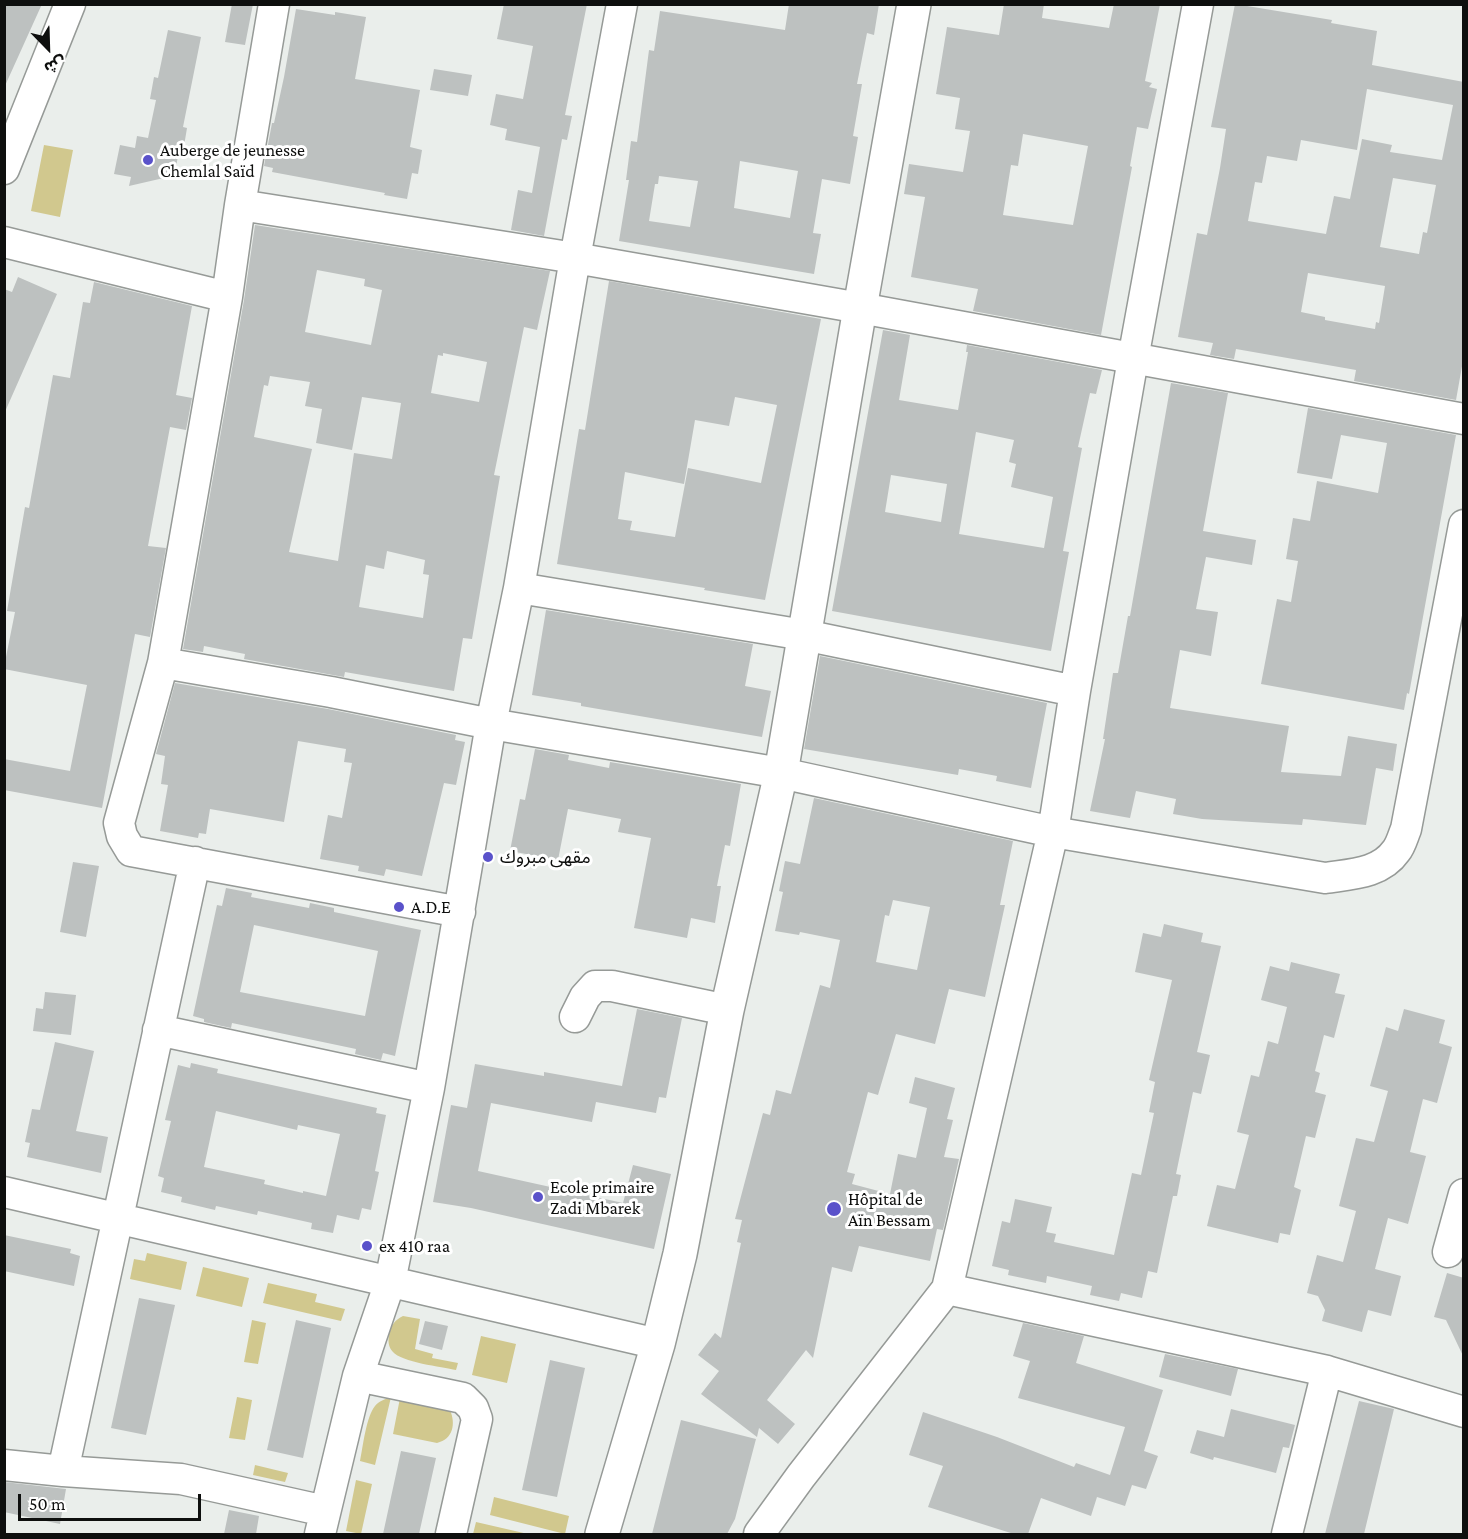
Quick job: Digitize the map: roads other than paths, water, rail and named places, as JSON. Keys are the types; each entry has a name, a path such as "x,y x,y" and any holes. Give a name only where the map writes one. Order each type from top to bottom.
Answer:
{"main road":[{"path":"602,1534 657,1344 680,1254 727,1010 781,773 914,4"}],"street":[{"path":"6,162 70,4"},
{"path":"274,4 227,297 163,663 119,823 122,836 131,851 460,912"},
{"path":"4,1465 181,1479 322,1523 358,1376 390,1282 429,1088 491,724 519,588 574,258 622,4"},
{"path":"759,1534 801,1476 947,1289 1053,832 1075,691 1133,359 1198,4"},
{"path":"240,205 574,258 860,308 1464,419"},
{"path":"4,242 227,297"},
{"path":"163,663 331,692 491,724 781,773 1053,832 1325,878 1364,872 1384,864 1397,851 1406,829 1464,525"},
{"path":"519,588 804,635 1075,691"},
{"path":"63,1471 195,862"},
{"path":"575,1017 585,997 595,986 612,986 727,1010"},
{"path":"158,1030 429,1088"},
{"path":"4,1192 657,1344"},
{"path":"1448,1252 1464,1194"},
{"path":"947,1289 1327,1371 1464,1412"},
{"path":"1287,1534 1327,1371"},
{"path":"358,1376 464,1398 473,1408 477,1419 451,1534"}],"place":[{"name":"Auberge de jeunesse Chemlal Saïd","path":"148,160"},
{"name":"مقهى مبروك","path":"488,857"},
{"name":"A.D.E","path":"399,907"},
{"name":"Ecole primaire Zadi Mbarek","path":"538,1197"},
{"name":"Hôpital de Aïn Bessam","path":"834,1209"},
{"name":"ex 410 raa","path":"367,1246"}]}
